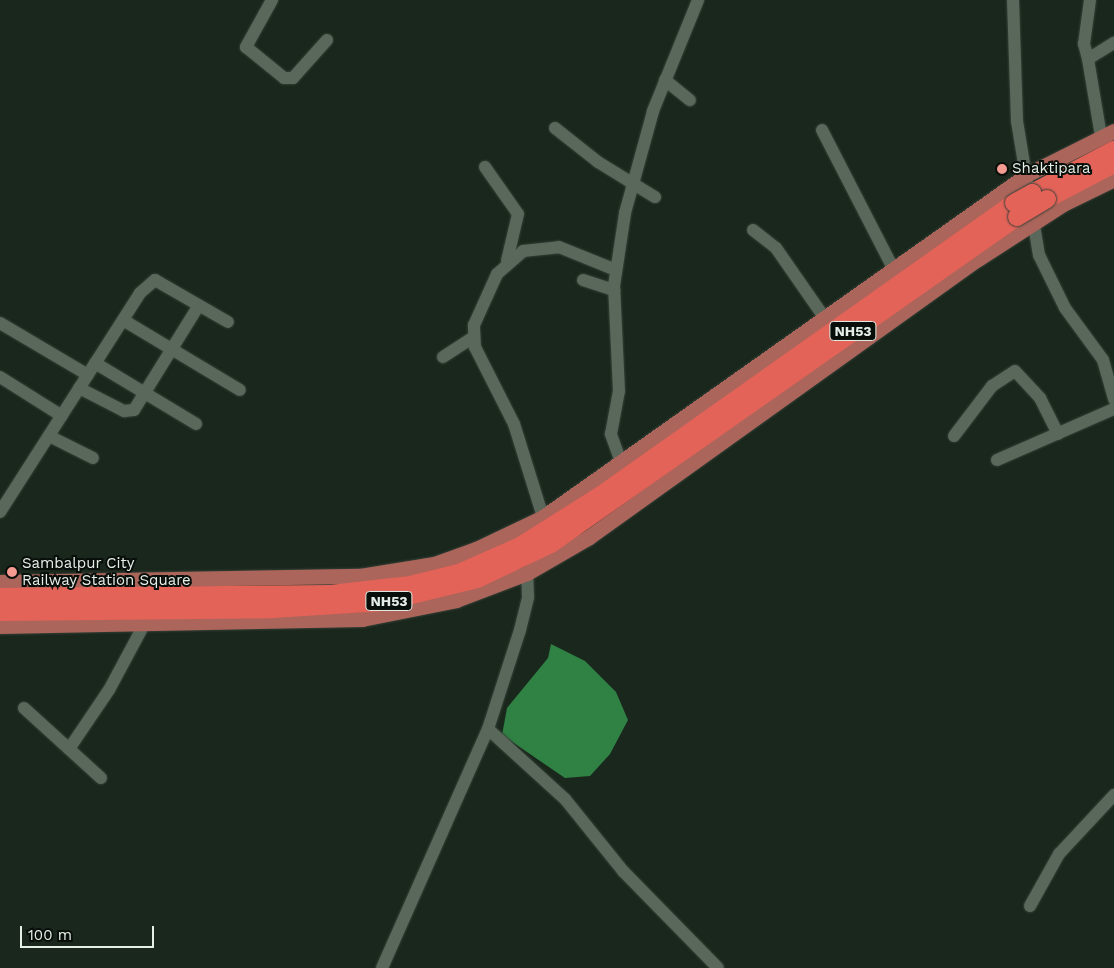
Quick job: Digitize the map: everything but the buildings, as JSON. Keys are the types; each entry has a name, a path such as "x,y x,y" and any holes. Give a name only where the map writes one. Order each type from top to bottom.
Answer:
{"highway":[{"name":"NH53","path":"0,612 272,609 424,596 477,579 544,548 1014,203 1114,150"},
{"name":"NH53","path":"0,597 330,594 433,581 490,560 547,531 723,416 998,229 1114,164"}],"main road":[{"path":"0,582 294,579 386,573 476,549 543,516 1028,174 1108,133"},
{"path":"0,626 362,619 456,600 527,573 589,537 1032,224 1114,179"}],"street":[{"path":"272,0 246,47 284,78 292,78 327,40"},
{"path":"621,462 611,434 619,391 614,290 616,270 634,181 666,80 698,0"},
{"path":"1014,0 1017,121 1028,174 1032,224 1052,285 1103,360 1114,399"},
{"path":"1090,0 1084,44 1108,133"},
{"path":"1088,59 1114,42"},
{"path":"666,80 690,100"},
{"path":"555,128 598,162 634,181 655,197"},
{"path":"822,130 893,268"},
{"path":"485,168 518,214 507,262 479,312 474,337 514,424 543,516"},
{"path":"753,230 776,248 824,317"},
{"path":"507,262 523,251 560,247 616,270"},
{"path":"0,512 123,320 154,280 228,322"},
{"path":"583,280 614,290"},
{"path":"79,388 129,412 145,393 198,305"},
{"path":"123,320 240,390"},
{"path":"0,323 88,375"},
{"path":"444,357 474,337"},
{"path":"95,363 196,424"},
{"path":"954,436 992,386 1015,370 1040,398 1058,434"},
{"path":"0,377 62,416"},
{"path":"997,460 1114,409"},
{"path":"49,436 93,458"},
{"path":"382,968 488,729 524,614 527,573"},
{"path":"69,749 109,690 145,623"},
{"path":"24,708 101,778"},
{"path":"488,729 565,799 624,872 713,967"},
{"path":"1030,906 1059,854 1114,795"}],"shaded area":[{"path":"551,644 585,661 616,692 628,720 610,754 590,776 565,778 502,735 507,708 548,658"}],"place":[{"name":"Shaktipara","path":"1002,169"},
{"name":"Sambalpur City Railway Station Square","path":"12,572"}]}
